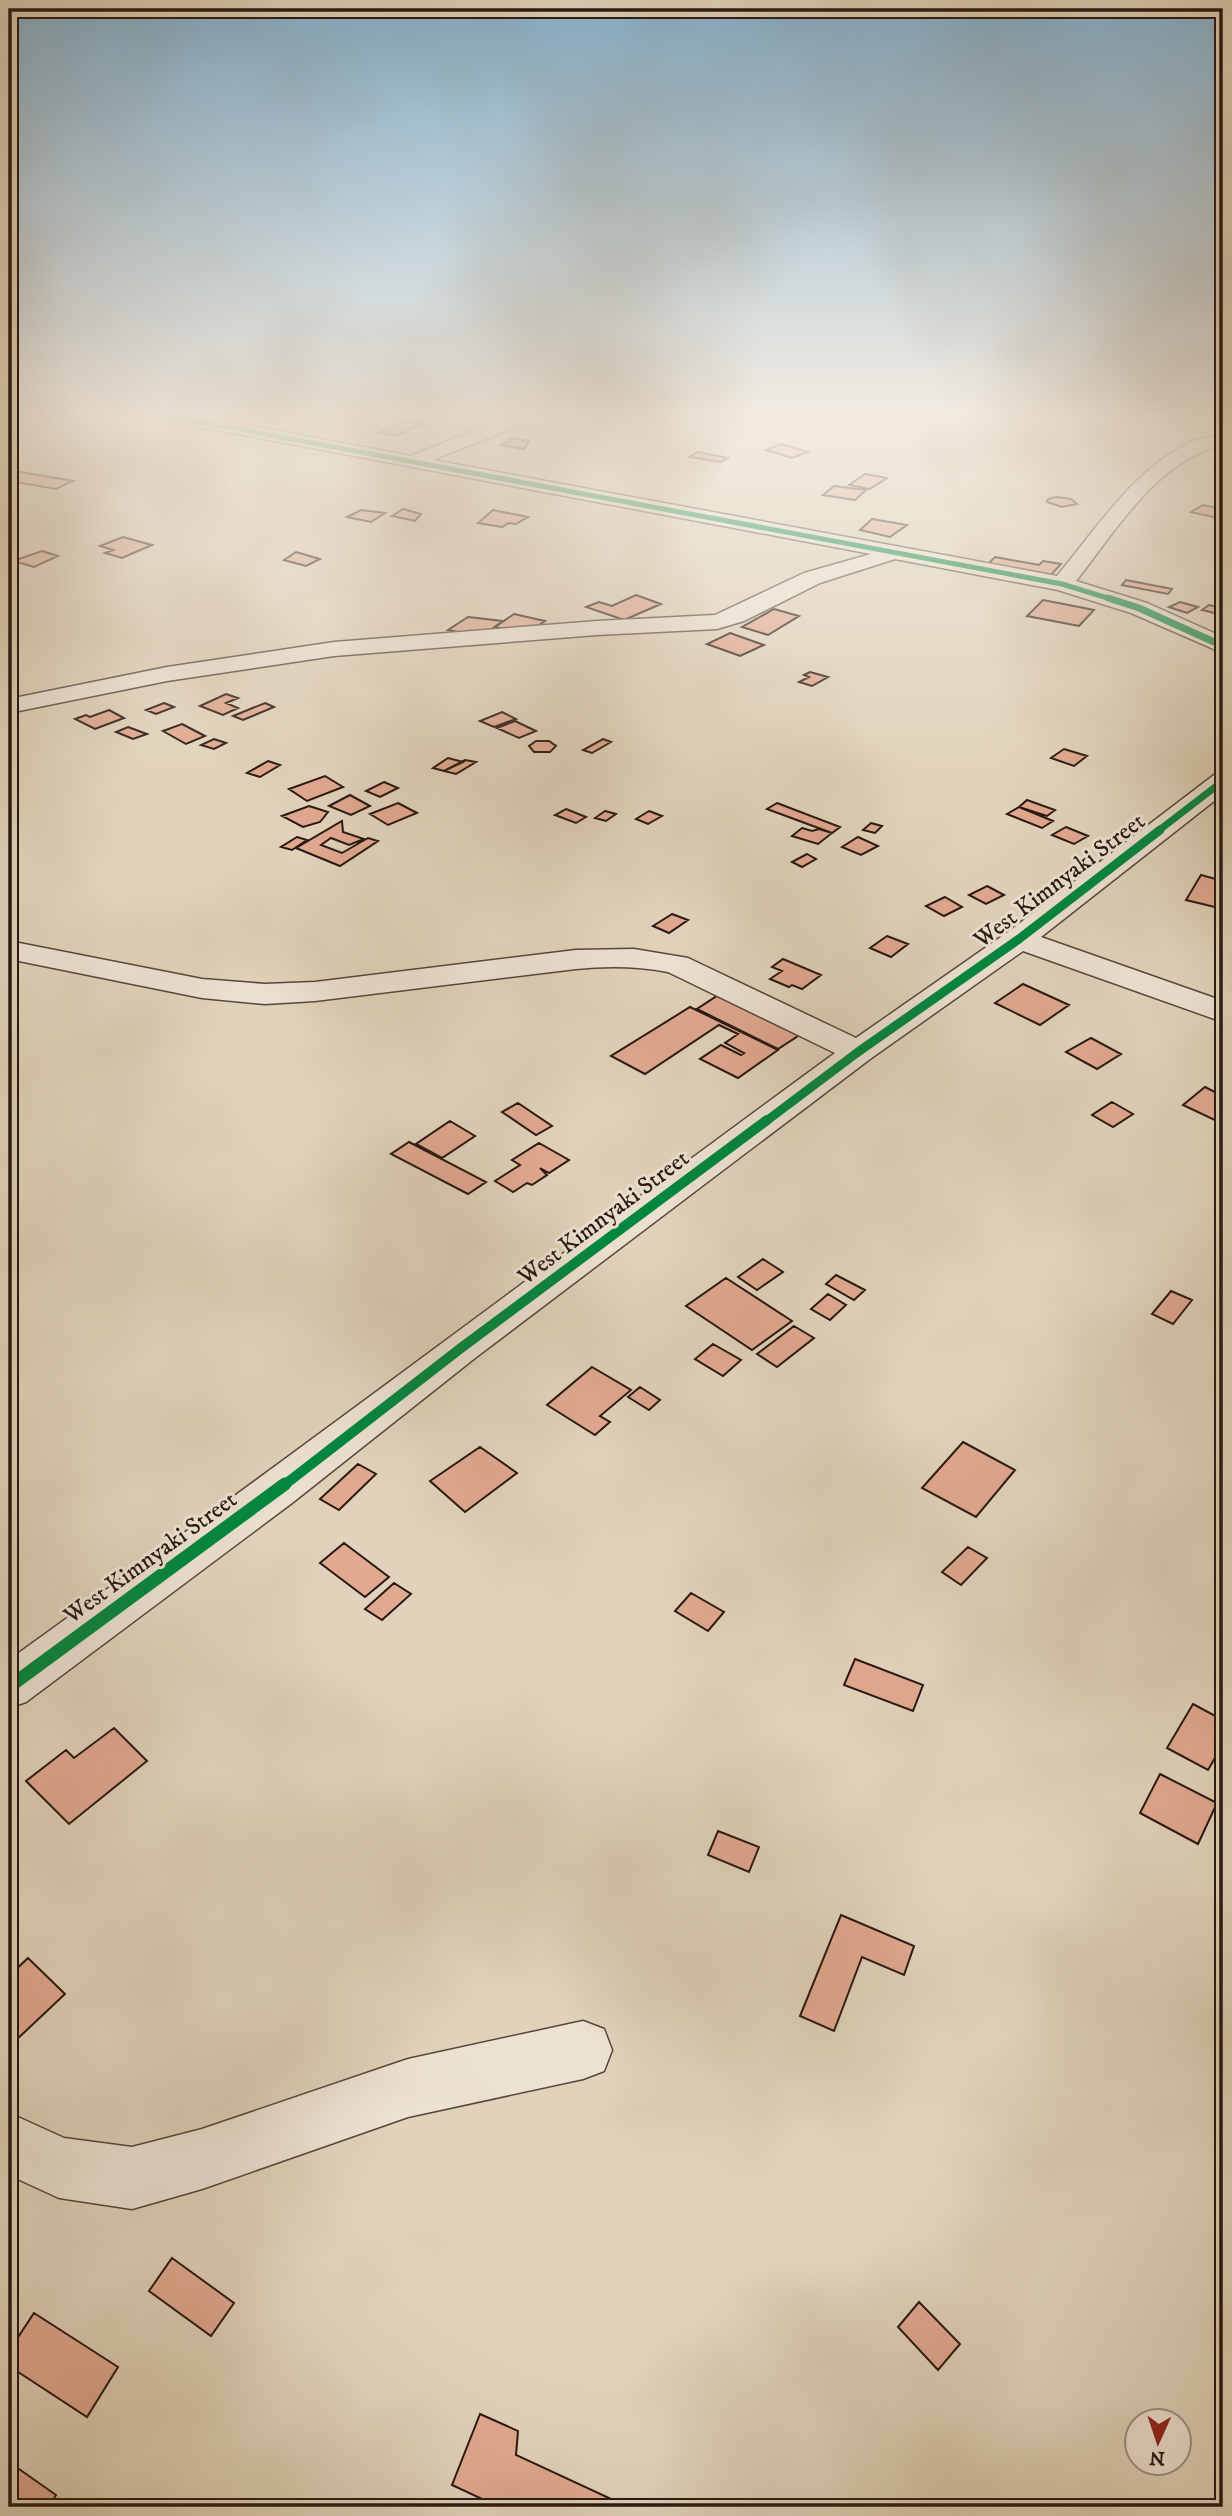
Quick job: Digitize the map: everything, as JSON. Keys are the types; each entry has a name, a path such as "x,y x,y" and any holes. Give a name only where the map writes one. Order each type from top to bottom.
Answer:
{"street":[{"path":"786,532 1062,584 1139,608 1223,646"},
{"path":"1062,584 1105,532"},
{"path":"9,706 245,660 334,649 597,628 717,622 736,616 832,570 901,554"},
{"name":"West Kimnyaki Street","path":"9,1687 276,1491 461,1348 858,1052 1020,939 1223,781"},
{"path":"1020,939 1223,1012"},
{"path":"9,950 54,956 219,991 264,994 330,989 569,959 613,955 649,958 677,965 858,1052"},
{"path":"9,2143 58,2168 132,2178 202,2159 408,2088 583,2050"}],"building":[{"path":"870,532 896,532 890,537"},
{"path":"123,537 152,545 122,558 105,553 113,550 100,546"},
{"path":"42,551 58,556 34,567 13,561"},
{"path":"296,552 320,559 306,566 284,560"},
{"path":"995,557 1039,565 1043,561 1061,564 1048,578 986,566"},
{"path":"1126,580 1172,589 1168,594 1122,585"},
{"path":"636,595 661,604 624,620 586,607 599,602 612,606"},
{"path":"1043,600 1094,610 1079,626 1027,616"},
{"path":"1180,602 1198,607 1187,613 1169,607"},
{"path":"1209,605 1223,608 1223,615 1202,610"},
{"path":"774,609 799,616 768,635 742,627"},
{"path":"514,614 545,621 526,634 495,627"},
{"path":"468,617 503,621 480,637 448,630"},
{"path":"730,633 764,645 740,656 707,644"},
{"path":"810,672 828,677 812,686 799,682 809,677 804,675"},
{"path":"226,694 238,698 226,703 238,708 223,715 200,706"},
{"path":"164,703 174,707 156,714 146,710"},
{"path":"265,703 274,707 243,720 233,716"},
{"path":"109,710 124,718 95,729 75,719 86,715 90,717"},
{"path":"502,712 516,719 494,727 480,721"},
{"path":"515,721 536,731 519,738 497,728"},
{"path":"182,724 205,736 186,744 163,731"},
{"path":"128,727 147,734 133,739 116,732"},
{"path":"214,739 226,743 214,749 201,745"},
{"path":"603,739 611,742 592,753 583,750"},
{"path":"536,741 549,741 556,746 550,752 534,752 529,746"},
{"path":"1064,749 1087,756 1074,766 1051,758"},
{"path":"448,758 463,762 444,771 433,768"},
{"path":"465,760 476,762 456,774 444,771"},
{"path":"268,761 280,765 260,777 247,773"},
{"path":"325,776 343,787 307,801 289,789"},
{"path":"384,782 398,788 380,797 366,791"},
{"path":"350,795 370,806 351,815 329,806"},
{"path":"1027,800 1055,810 1047,816 1019,807"},
{"path":"398,803 417,813 388,825 370,814"},
{"path":"777,803 840,827 832,833 767,809"},
{"path":"309,806 328,812 320,822 303,827 282,816"},
{"path":"1019,807 1053,821 1042,828 1007,814"},
{"path":"566,809 586,817 576,823 555,815"},
{"path":"605,811 616,814 606,821 595,818"},
{"path":"649,811 662,816 648,824 636,819"},
{"path":"342,821 343,832 364,839 349,845 331,838 321,845 342,853 368,838 378,841 340,866 296,848"},
{"path":"871,823 882,826 875,833 863,830"},
{"path":"1066,827 1088,836 1074,844 1052,835"},
{"path":"802,828 832,833 818,844 792,836"},
{"path":"297,837 307,840 292,850 281,847"},
{"path":"858,837 878,846 861,855 842,847"},
{"path":"807,854 816,859 802,867 792,862"},
{"path":"1201,875 1223,881 1223,909 1186,900"},
{"path":"987,886 1004,895 986,904 969,895"},
{"path":"945,897 962,907 944,916 926,906"},
{"path":"672,914 688,920 669,933 653,926"},
{"path":"887,936 908,944 891,957 870,948"},
{"path":"783,959 821,975 802,989 770,979 782,971 772,967"},
{"path":"1023,984 1069,1005 1040,1025 995,1003"},
{"path":"723,992 804,1032 778,1049 697,1009"},
{"path":"690,1007 778,1050 738,1078 700,1059 721,1045 741,1055 744,1053 725,1043 738,1034 719,1025 645,1074 611,1056"},
{"path":"1091,1038 1121,1054 1097,1069 1066,1052"},
{"path":"1205,1087 1223,1096 1223,1124 1183,1105"},
{"path":"1112,1102 1133,1114 1113,1127 1092,1115"},
{"path":"518,1103 552,1126 536,1135 502,1112"},
{"path":"450,1121 475,1136 442,1158 416,1144"},
{"path":"409,1142 486,1182 468,1194 391,1154"},
{"path":"539,1143 569,1160 549,1173 540,1168 547,1175 532,1185 527,1183 513,1192 495,1181 520,1165 512,1160"},
{"path":"763,1259 783,1272 757,1290 738,1277"},
{"path":"836,1275 865,1290 854,1300 826,1284"},
{"path":"726,1278 792,1321 752,1350 686,1306"},
{"path":"1171,1291 1192,1300 1173,1324 1152,1314"},
{"path":"828,1294 846,1305 830,1320 811,1309"},
{"path":"794,1326 814,1338 777,1367 757,1354"},
{"path":"713,1344 741,1360 723,1376 695,1359"},
{"path":"592,1367 631,1390 600,1416 610,1422 595,1435 547,1405"},
{"path":"640,1387 660,1400 649,1410 628,1397"},
{"path":"963,1442 1015,1470 976,1517 922,1488"},
{"path":"480,1447 517,1473 465,1512 430,1481"},
{"path":"358,1464 376,1474 339,1510 320,1499"},
{"path":"344,1543 389,1577 365,1597 320,1563"},
{"path":"968,1547 987,1558 961,1585 942,1572"},
{"path":"394,1583 411,1594 382,1620 365,1609"},
{"path":"691,1593 724,1612 708,1631 675,1611"},
{"path":"855,1659 923,1685 913,1711 844,1685"},
{"path":"1193,1704 1223,1720 1223,1744 1208,1770 1167,1748"},
{"path":"114,1728 147,1761 69,1824 26,1781 66,1750 74,1758"},
{"path":"1160,1774 1217,1803 1198,1844 1140,1813"},
{"path":"718,1831 759,1847 749,1872 708,1855"},
{"path":"841,1915 914,1946 904,1975 862,1957 834,2031 800,2016"},
{"path":"28,1958 65,1994 13,2043 9,2039 9,1976"},
{"path":"172,2258 234,2303 211,2336 149,2291"},
{"path":"919,2302 960,2344 938,2370 898,2327"},
{"path":"34,2313 118,2367 87,2417 9,2366 9,2351"},
{"path":"480,2414 518,2431 516,2455 622,2504 621,2507 499,2507 452,2485"},
{"path":"9,2462 56,2495 49,2507 9,2507"}],"cycle path":[{"path":"788,532 1062,584 1139,608 1223,646"},
{"path":"9,1687 276,1491 461,1348 858,1052 1019,939 1223,781"}]}
